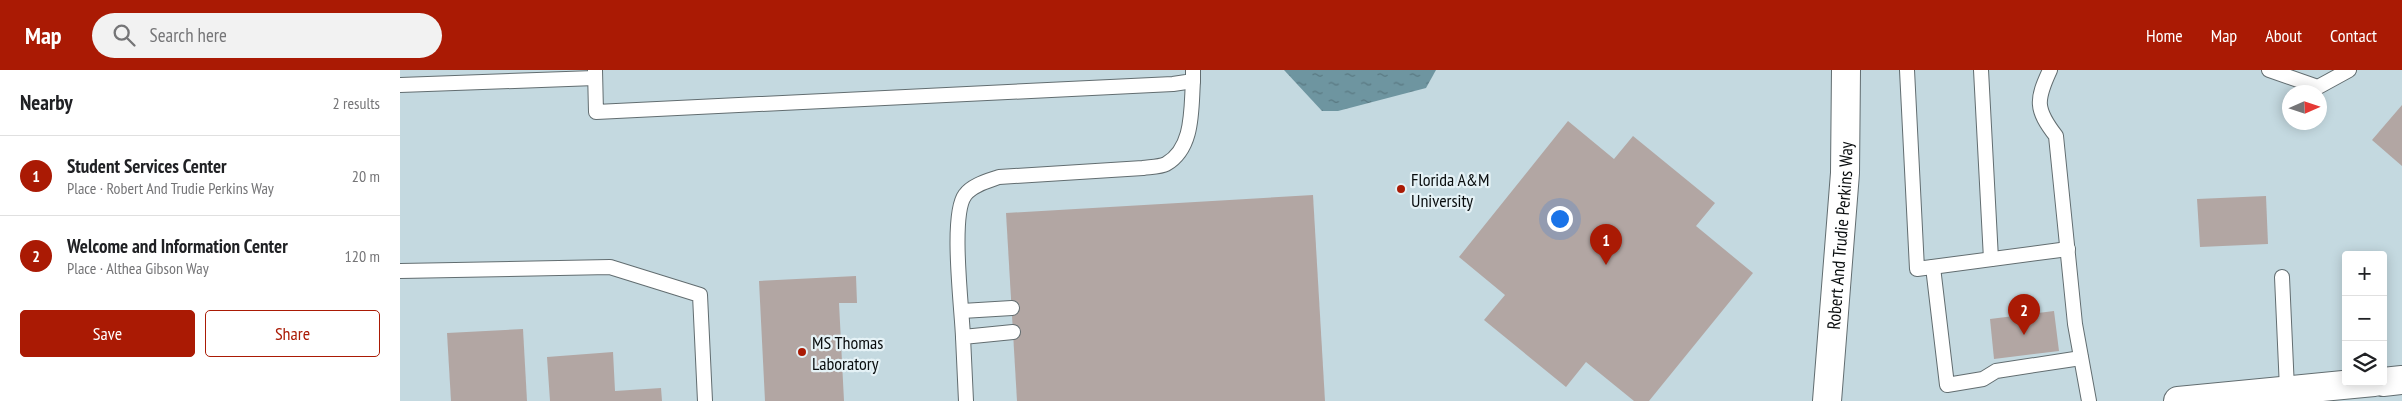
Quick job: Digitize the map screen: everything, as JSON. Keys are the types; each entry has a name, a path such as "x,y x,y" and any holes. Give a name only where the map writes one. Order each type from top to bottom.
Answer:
{"street":[{"name":"Robert And Trudie Perkins Way","path":"1827,401 1845,173 1846,70"},
{"path":"2387,382 2402,380"},
{"path":"2178,401 2289,395 2348,386"}],"lane":[{"path":"1908,70 1917,269 2068,250"},
{"path":"1981,70 1991,260"},
{"path":"2050,70 2038,95 2044,120 2056,136 2075,324 2089,401"},
{"path":"2269,70 2318,87 2350,70"},
{"path":"400,85 595,74 596,112 1193,76 1190,126 1182,148 1166,164 1143,168 999,177 982,183 965,195 957,220 966,401"},
{"path":"400,271 610,267 700,295 705,401"},
{"path":"1933,267 1947,385 1983,379 1996,371 2081,358"},
{"path":"2282,277 2289,395"},
{"path":"962,311 1012,308"},
{"path":"963,337 1013,332"}],"shaded area":[{"name":"Florida A&M University","path":"400,70 2402,70 2402,401 400,401"}],"water":[{"path":"1284,70 1436,70 1426,88 1338,111 1322,111"}],"building":[{"path":"2402,105 2402,166 2372,140"},
{"path":"1568,121 1614,159 1633,136 1715,203 1696,226 1753,273 1649,401 1634,401 1586,362 1566,387 1484,320 1505,295 1459,257"},
{"path":"1313,195 1325,401 1017,401 1006,213"},
{"path":"2266,196 2268,244 2200,247 2197,199"},
{"name":"MS Thomas Laboratory","path":"856,276 857,303 839,303 844,401 765,401 759,281"},
{"path":"2054,311 2059,351 1994,359 1990,319"},
{"path":"523,329 527,401 451,401 447,333"},
{"path":"613,352 615,391 661,388 662,401 550,401 547,357"}],"place":[{"name":"Florida A&M University","path":"1401,189"},
{"name":"Student Services Center","path":"1606,265"},
{"name":"Welcome and Information Center","path":"2024,335"},
{"name":"MS Thomas Laboratory","path":"802,352"}]}
